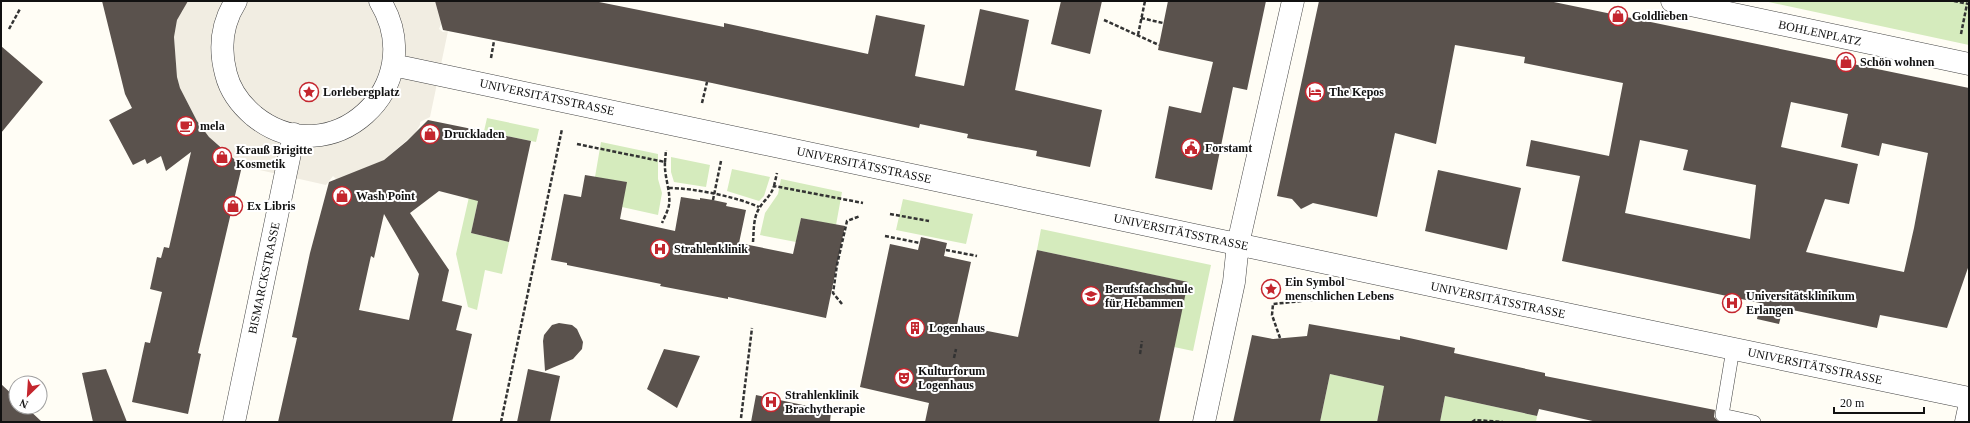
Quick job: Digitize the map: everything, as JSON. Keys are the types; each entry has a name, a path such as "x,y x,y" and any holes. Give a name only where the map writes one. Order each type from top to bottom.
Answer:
{"street":[{"path":"236,1 228,17 222,37 222,57 228,82 235,96 257,118 274,128 294,134 312,135 342,129 358,120 372,108 386,88 393,65 395,47 393,30 380,1"},
{"path":"1204,422 1234,282 1238,244 1293,1"},
{"name":"BOHLENPLATZ","path":"1672,1 1962,63"},
{"name":"UNIVERSITÄTSSTRASSE","path":"393,65 1969,398"},
{"name":"BISMARCKSTRASSE","path":"234,422 294,134"},
{"path":"1966,422 1969,408"}],"lane":[{"path":"1733,349 1722,415 1754,422"}],"path":[{"path":"1138,35 1145,1"},
{"path":"1954,1 1968,4 1962,63"},
{"path":"9,29 20,9"},
{"path":"1141,18 1163,23"},
{"path":"1104,20 1159,45"},
{"path":"494,41 494,46"},
{"path":"705,91 707,82"},
{"path":"501,422 567,102"},
{"path":"713,200 726,135"},
{"path":"577,144 665,162 669,188 669,206 662,223"},
{"path":"753,242 754,222 759,207 768,199 774,186 863,203"},
{"path":"669,188 694,189 743,201 759,207"},
{"path":"890,214 929,221"},
{"path":"842,304 833,293 837,265 847,221 860,216"},
{"path":"885,236 920,243"},
{"path":"946,250 977,256"},
{"path":"1280,338 1272,315 1273,304 1340,297"},
{"path":"741,418 752,328"},
{"path":"1140,354 1142,341"},
{"path":"954,358 956,348"},
{"path":"1472,422 1475,420 1502,422"}],"green space":[{"path":"1764,1 1969,1 1969,45"},
{"path":"487,118 539,129 536,142 493,133 471,233 509,242 502,274 485,270 477,310 468,307 456,254"},
{"path":"601,142 658,154 658,179 662,193 658,215 622,207 626,182 595,177"},
{"path":"671,157 710,165 706,187 674,182 671,172"},
{"path":"732,169 770,177 764,196 759,201 727,191"},
{"path":"781,179 842,192 836,225 801,218 796,242 760,235 765,213 778,194"},
{"path":"903,199 973,214 966,244 896,230"},
{"path":"1041,229 1211,265 1193,351 1174,347 1187,282 1037,250"},
{"path":"1330,374 1384,386 1377,422 1320,422"},
{"path":"1445,396 1537,416 1536,422 1440,422"}],"shaded area":[{"name":"Lorlebergplatz","path":"185,1 435,1 441,24 439,29 443,32 448,31 430,117 420,122 420,125 415,133 384,160 337,180 333,176 326,185 246,167 240,157 236,159 210,138 197,121 180,88 177,77 174,37 178,15 183,11 182,6"}],"building":[{"path":"102,1 188,1 177,20 174,37 177,77 180,88 197,121 209,137 242,166 198,353 201,354 188,414 132,402 145,342 150,343 162,292 150,289 157,257 161,258 164,247 169,248 191,152 166,171 161,156 147,164 145,159 133,165 109,120 132,108 125,94"},
{"path":"435,1 594,1 724,27 724,23 868,54 876,15 925,25 915,76 964,86 980,9 1029,20 1015,90 1102,110 1090,167 1036,156 1037,151 967,138 968,134 920,124 919,128 712,83 443,30"},
{"path":"1061,1 1102,1 1090,54 1051,44"},
{"path":"1168,1 1266,1 1247,90 1233,87 1212,190 1155,178 1169,106 1201,113 1213,62 1158,50"},
{"path":"1319,1 1549,1 1969,88 1969,265 1947,328 1880,315 1877,328 1783,308 1779,324 1757,319 1760,303 1562,261 1580,176 1526,166 1531,140 1609,156 1623,83 1524,63 1525,57 1455,45 1436,144 1395,133 1377,217 1313,203 1301,209 1292,199 1277,196","holes":["1791,102 1848,114 1841,147 1879,156 1882,143 1928,153 1904,272 1806,252 1825,199 1849,204 1858,164 1781,147","1640,140 1688,150 1683,170 1756,185 1750,239 1625,213"]},
{"path":"1,46 43,82 1,133"},
{"path":"428,120 531,141 509,242 471,233 478,201 439,191 410,213 449,270 442,301 462,306 456,330 472,334 452,422 278,422 297,338 292,337 310,253 329,182 384,160 407,141","holes":["384,214 419,274 409,320 359,310 371,256 374,258"]},
{"path":"1438,170 1521,188 1507,250 1425,231"},
{"name":"Strahlenklinik","path":"585,175 627,182 620,219 675,231 681,197 700,200 700,198 713,200 727,203 726,206 746,210 739,243 793,254 801,218 845,226 826,318 728,297 728,299 660,286 661,284 567,265 567,263 551,260 564,194 581,197"},
{"path":"921,237 947,243 944,256 971,262 957,325 1018,337 1037,250 1188,282 1159,422 925,422 929,403 860,387 890,244 918,250"},
{"path":"559,323 572,325 577,329 583,342 582,349 573,359 545,371 544,335 552,325"},
{"path":"1309,324 1400,340 1400,336 1455,348 1454,353 1545,373 1545,376 1715,410 1714,417 1719,422 1597,422 1539,409 1537,416 1445,396 1440,422 1377,422 1384,386 1330,374 1320,422 1233,422 1252,335 1273,339 1307,336"},
{"path":"664,349 700,356 677,408 647,389"},
{"path":"106,369 127,422 93,422 82,373"},
{"path":"528,369 560,376 550,422 517,422"},
{"path":"1,384 8,391 8,415 35,415 42,422 1,422"},
{"name":"Strahlenklinik Brachytherapie","path":"756,395 831,411 830,422 751,422"}],"place":[{"name":"Goldlieben","path":"1618,16"},
{"name":"Schön wohnen","path":"1846,62"},
{"name":"Lorlebergplatz","path":"309,92"},
{"name":"The Kepos","path":"1315,92"},
{"name":"mela","path":"186,126"},
{"name":"Druckladen","path":"430,134"},
{"name":"Forstamt","path":"1191,148"},
{"name":"Krauß Brigitte Kosmetik","path":"222,157"},
{"name":"Wash Point","path":"342,196"},
{"name":"Ex Libris","path":"233,206"},
{"name":"Strahlenklinik","path":"660,249"},
{"name":"Ein Symbol menschlichen Lebens","path":"1271,289"},
{"name":"Berufsfachschule für Hebammen","path":"1091,296"},
{"name":"Universitätsklinikum Erlangen","path":"1732,303"},
{"name":"Logenhaus","path":"915,328"},
{"name":"Kulturforum Logenhaus","path":"904,378"},
{"name":"Strahlenklinik Brachytherapie","path":"771,402"}]}
